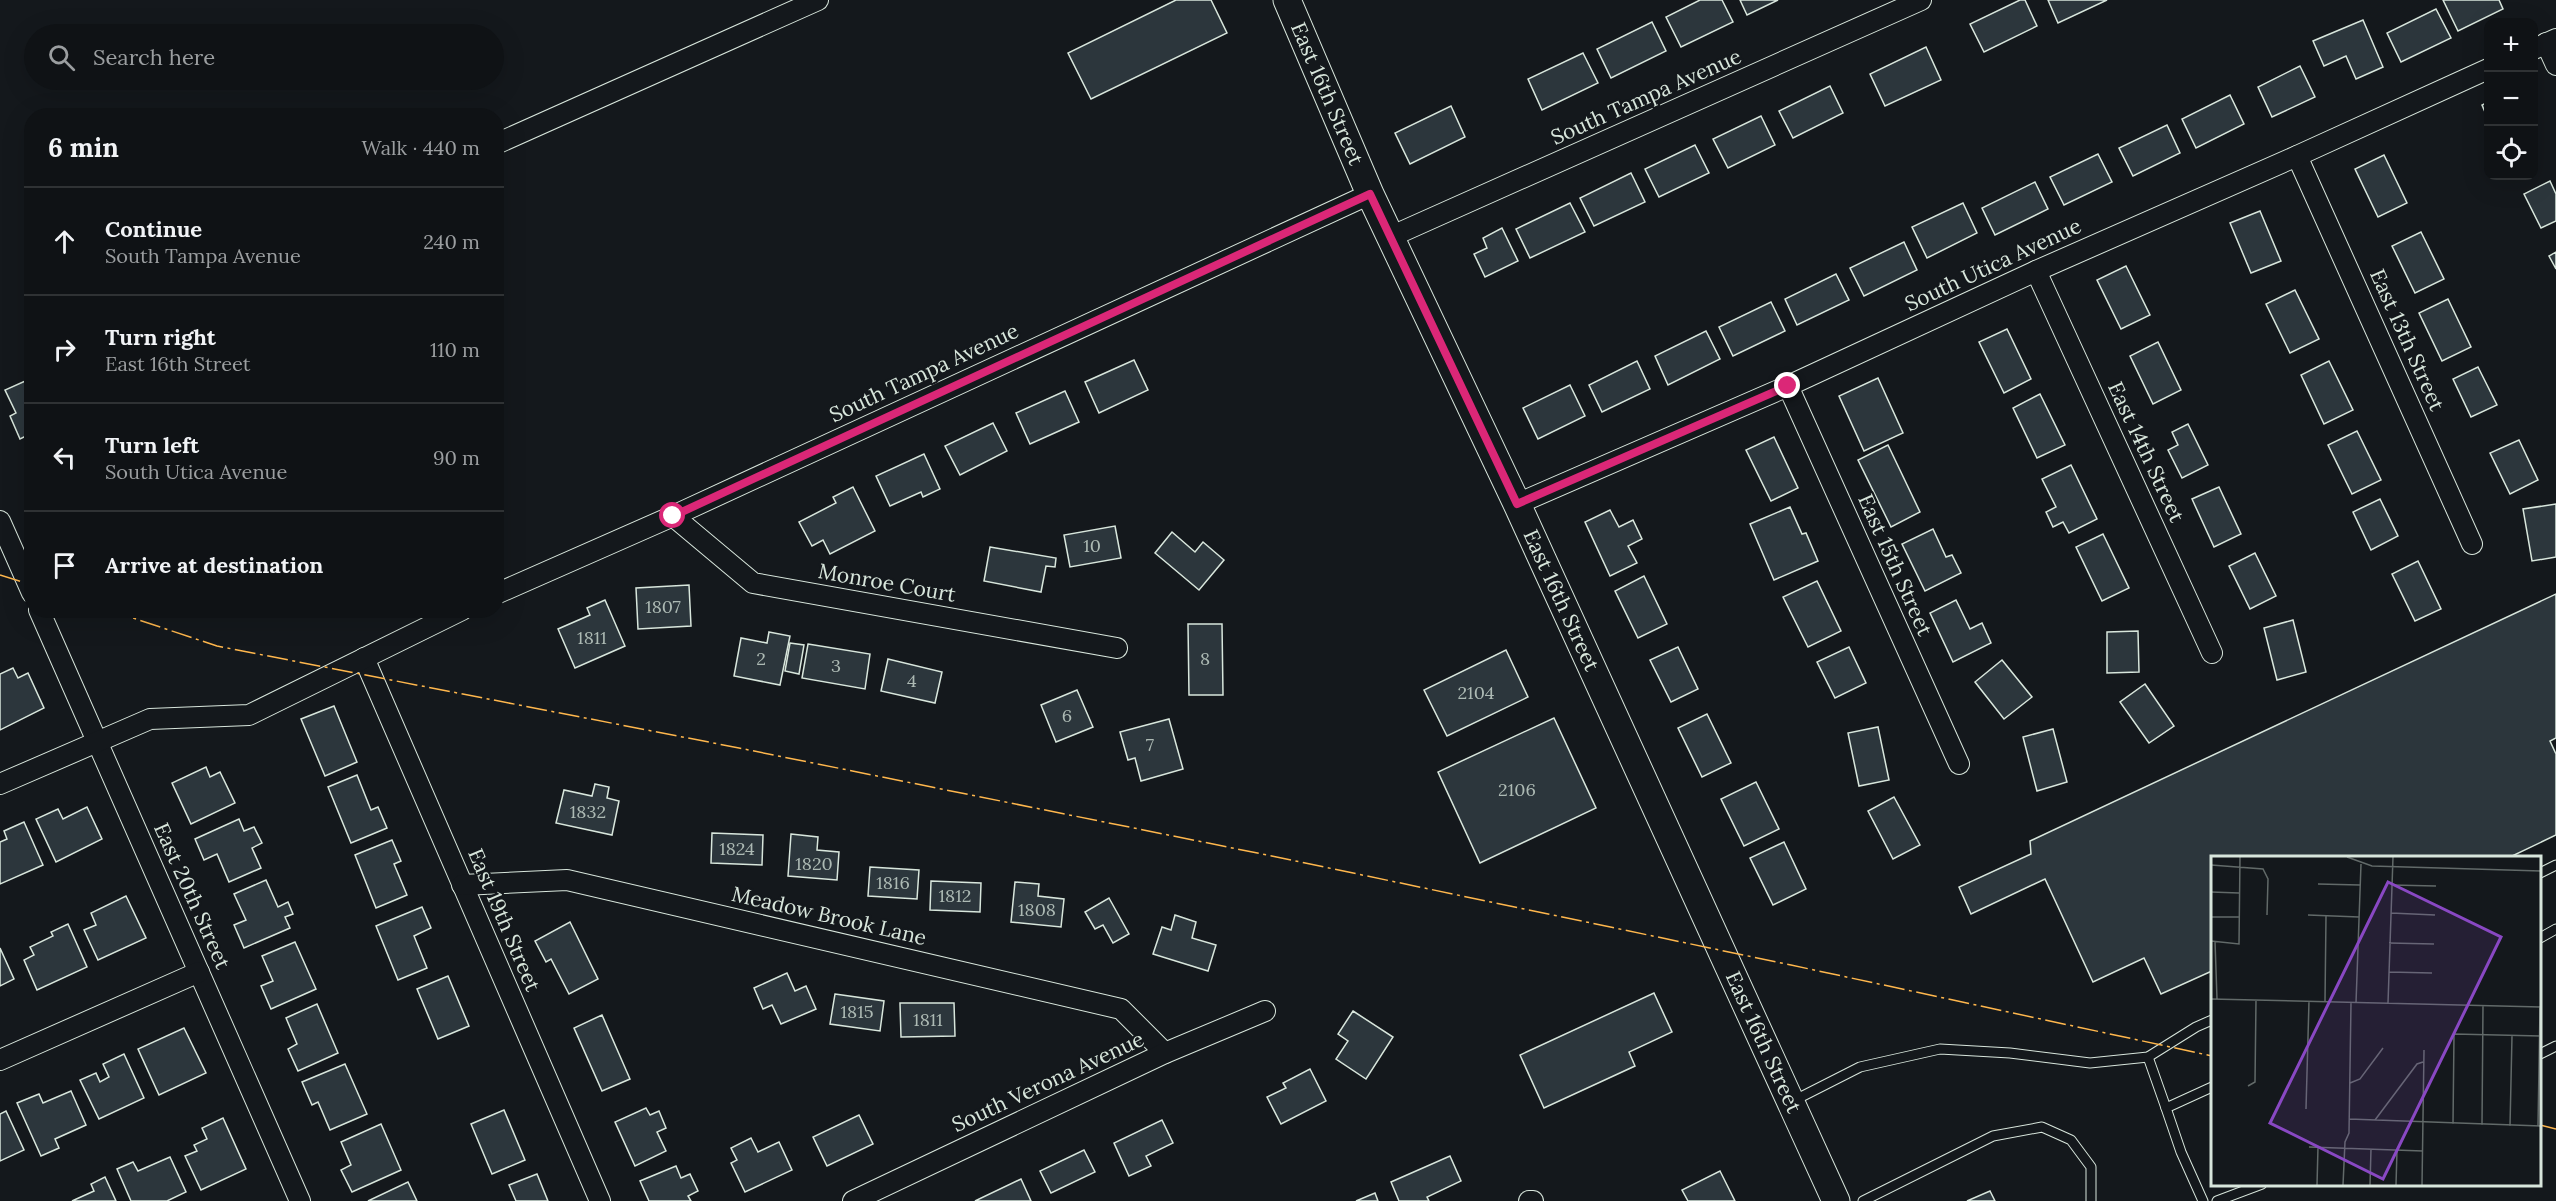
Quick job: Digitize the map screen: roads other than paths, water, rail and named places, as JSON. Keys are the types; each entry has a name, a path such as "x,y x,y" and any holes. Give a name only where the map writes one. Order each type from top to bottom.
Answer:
{"street":[{"path":"504,140 818,0"},
{"name":"East 16th Street","path":"1287,0 1370,194 1517,504 1836,1201"},
{"name":"South Tampa Avenue","path":"1390,237 1921,0"},
{"path":"2545,43 2556,65"},
{"name":"South Utica Avenue","path":"1517,504 1788,386 2036,271 2298,156 2484,71"},
{"name":"East 13th Street","path":"2298,156 2472,544"},
{"name":"South Tampa Avenue","path":"504,590 673,516 1370,194"},
{"name":"East 14th Street","path":"2036,271 2212,653"},
{"name":"East 15th Street","path":"1788,386 1959,764"},
{"name":"Monroe Court","path":"673,516 753,584 1117,648"},
{"path":"0,522 24,575"},
{"name":"East 20th Street","path":"43,618 299,1201"},
{"path":"0,784 150,719 249,715 446,618"},
{"name":"East 19th Street","path":"364,658 600,1201"},
{"name":"Meadow Brook Lane","path":"462,885 567,879 1121,1009 1165,1053"},
{"path":"0,1060 199,972"},
{"name":"South Verona Avenue","path":"853,1201 1165,1053 1265,1011"}],"lane":[{"path":"2541,872 2556,865"},
{"path":"2541,937 2556,929"},
{"path":"1791,1102 1860,1067 1940,1049 2010,1053 2090,1063 2148,1057 2196,1027 2211,1020"},
{"path":"2541,1054 2556,1046"},
{"path":"2148,1057 2181,1152 2203,1201"},
{"path":"2166,1107 2211,1087"},
{"path":"1863,1201 1993,1136 2042,1127 2071,1140 2091,1167 2091,1201"},
{"path":"2217,1201 2259,1186"}]}
